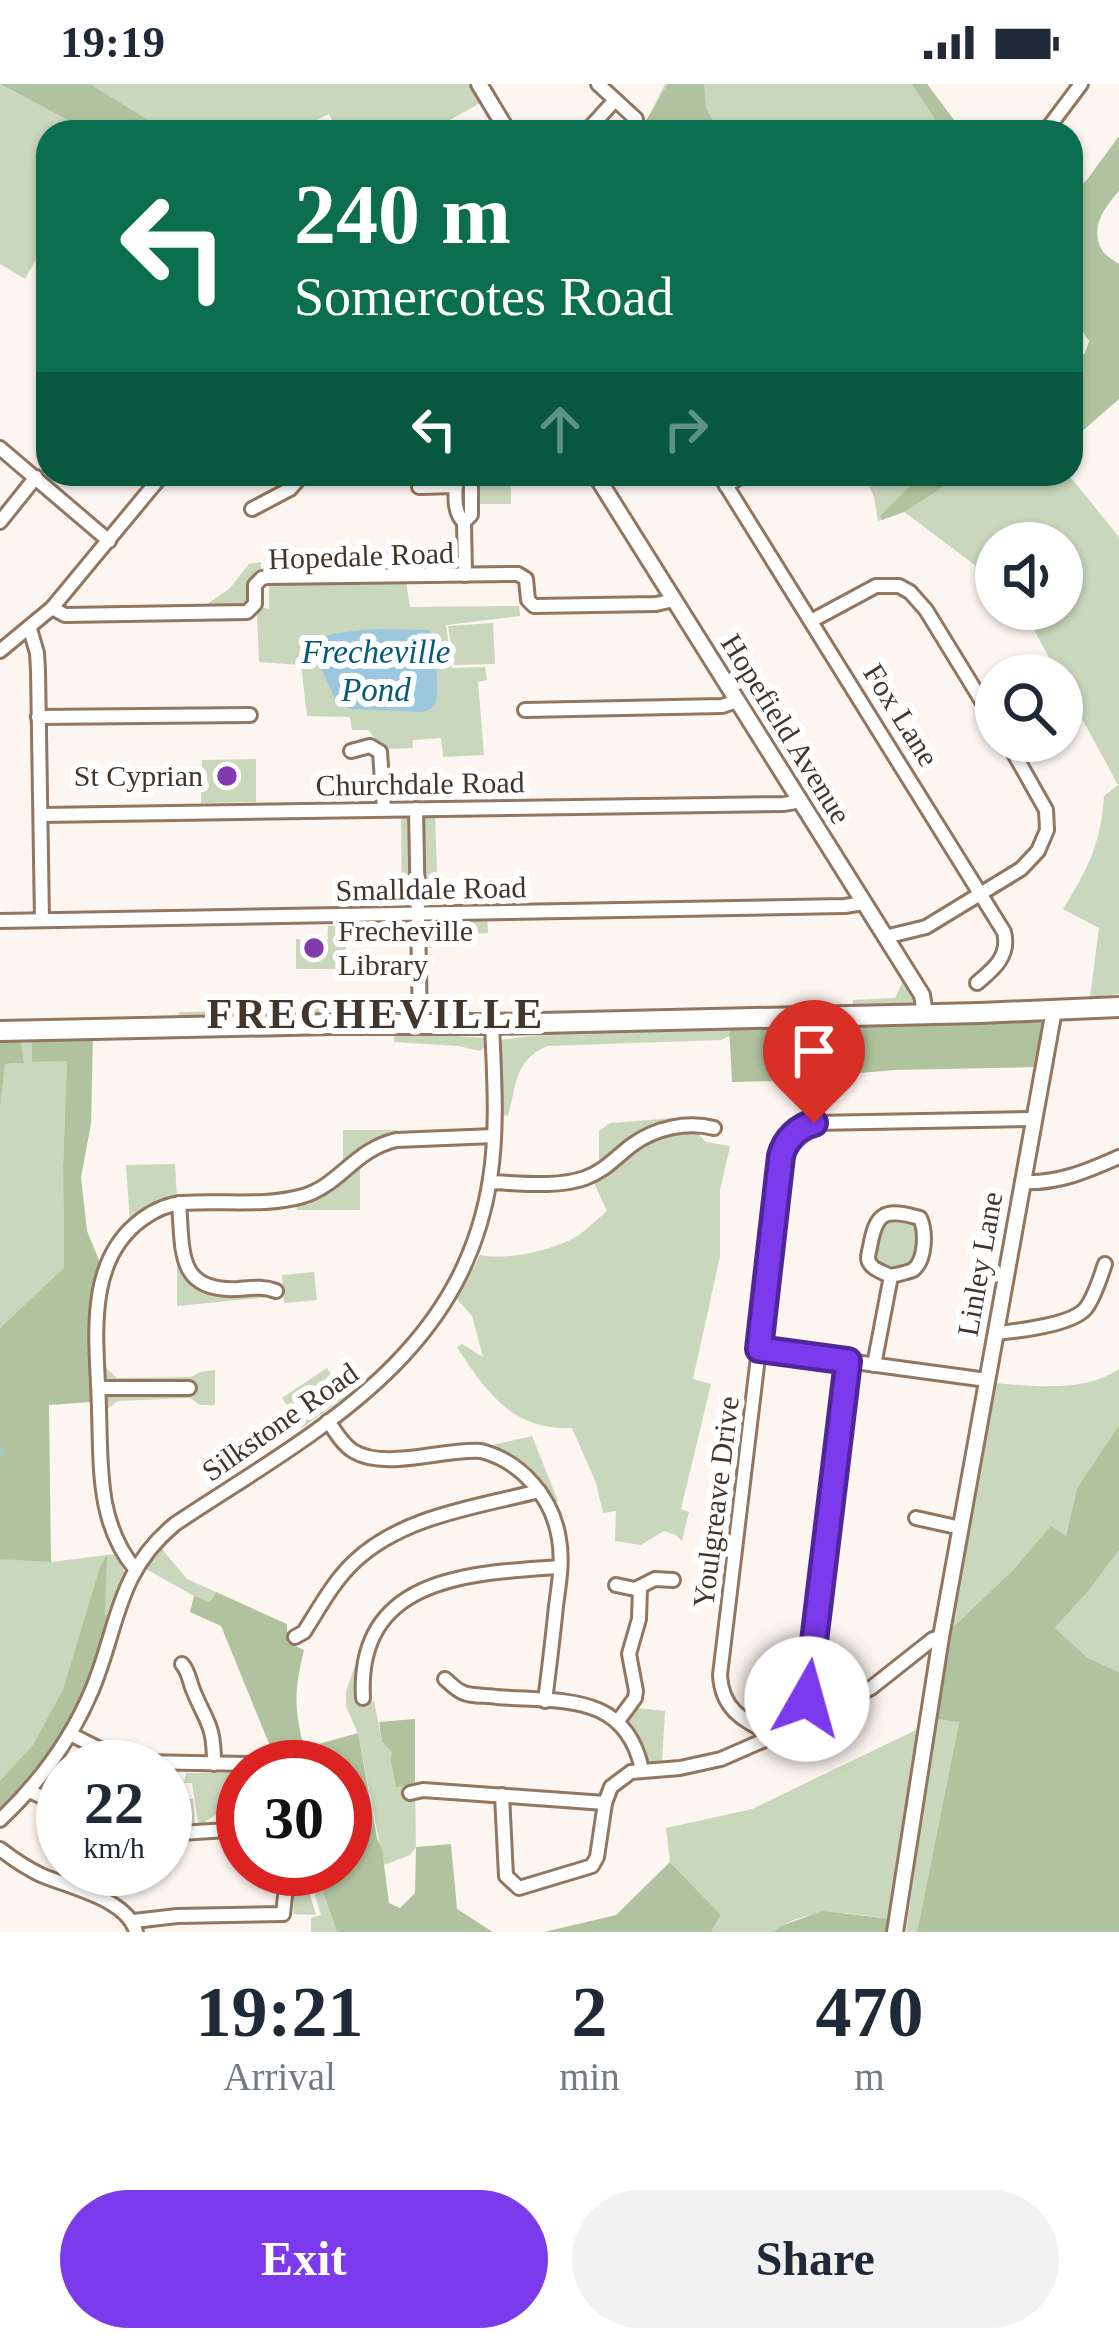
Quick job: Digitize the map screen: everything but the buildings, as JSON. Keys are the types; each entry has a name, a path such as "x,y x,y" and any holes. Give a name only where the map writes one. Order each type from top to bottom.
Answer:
{"main road":[{"path":"0,1031 492,1024 1119,1006"}],"street":[{"path":"479,84 501,120"},
{"path":"598,84 636,119"},
{"path":"1054,120 1081,84"},
{"path":"597,120 615,100"},
{"path":"0,448 36,476 0,522"},
{"path":"47,486 109,541"},
{"path":"0,652 52,608 154,486"},
{"path":"252,509 293,486"},
{"path":"418,487 423,486"},
{"path":"456,486 457,512 464,522"},
{"path":"465,575 464,522 471,515 471,486"},
{"name":"Hopefield Avenue","path":"603,486 922,995 925,1014"},
{"name":"Fox Lane","path":"726,486 1004,932 1000,963 977,983"},
{"name":"Hopedale Road","path":"52,608 65,615 247,612 255,604 255,585 262,578 465,575 523,575 528,600 534,606 674,600"},
{"path":"811,621 876,586 899,586 926,610 975,690"},
{"path":"30,628 37,653 42,920"},
{"path":"525,710 722,706 737,701"},
{"path":"38,717 250,716"},
{"path":"351,752 370,746 380,752 384,809"},
{"path":"885,937 926,927 1031,861 1044,840 1048,819 1042,799 1019,762"},
{"name":"Churchdale Road","path":"40,815 801,801"},
{"path":"416,808 420,1025"},
{"name":"Smalldale Road","path":"0,921 863,903"},
{"name":"Linley Lane","path":"895,1932 941,1637 1054,1010"},
{"name":"Silkstone Road","path":"0,1820 70,1734 97,1677 134,1569 163,1534 382,1380 441,1310 472,1245 490,1182 492,1024"},
{"name":"Youlgreave Drive","path":"774,1736 733,1712 720,1675 783,1148 807,1125 824,1122 1034,1119"},
{"path":"490,1182 577,1180 602,1171 634,1143 657,1132 695,1124 714,1128"},
{"path":"134,1569 116,1542 104,1508 98,1306 106,1266 131,1228 179,1203 295,1198 317,1191 358,1157 396,1140 494,1136"},
{"path":"1022,1182 1072,1176 1119,1157"},
{"path":"179,1203 184,1260 194,1278 212,1288 266,1287 276,1292"},
{"path":"900,1214 920,1218 925,1233 919,1264 910,1272 891,1276 868,1260 874,1224 881,1217 900,1214"},
{"path":"995,1334 1082,1312 1106,1264"},
{"path":"874,1365 891,1276"},
{"path":"759,1349 987,1381"},
{"path":"806,1722 848,1361"},
{"path":"99,1388 189,1388"},
{"path":"328,1421 348,1448 368,1457 481,1451 514,1466 539,1491 559,1537 560,1568 544,1701"},
{"path":"295,1636 304,1632 339,1577 372,1547 415,1525 539,1491"},
{"path":"916,1518 961,1528"},
{"path":"363,1698 363,1667 374,1638 388,1616 417,1592 467,1577 560,1568"},
{"path":"616,1586 640,1588 655,1579 674,1580"},
{"path":"618,1721 635,1698 629,1654 639,1618 640,1588"},
{"path":"502,1796 510,1882 519,1888 592,1866 607,1794 616,1781 631,1772 701,1765 744,1751 871,1688 941,1637"},
{"path":"70,1734 118,1758 214,1764 211,1723 182,1664"},
{"path":"446,1678 462,1693 592,1706 618,1721 633,1741 642,1770"},
{"path":"28,1791 36,1794"},
{"path":"410,1793 605,1804"},
{"path":"0,1849 36,1873 109,1902 135,1926 162,1917 283,1914 285,1896"}],"green space":[{"path":"0,84 68,120 36,120 36,259 25,279 0,264"},
{"path":"0,84 90,84 148,120 68,120"},
{"path":"89,84 468,84 480,103 450,120 332,120 329,114 316,120 145,120"},
{"path":"665,84 927,84 954,120 647,120"},
{"path":"668,84 704,84 712,120 646,120"},
{"path":"912,84 927,84 954,120 935,119"},
{"path":"1119,136 1119,191 1104,211 1097,234 1102,250 1119,264 1119,399 1083,430 1083,355 1089,341 1083,332 1086,181"},
{"path":"476,486 511,486 511,504 477,504"},
{"path":"869,486 1078,486 1119,537 1119,994 1090,997 1099,928 1063,909 1092,855 1104,796 1118,785 1083,721 1083,654 1047,654 1034,630 1083,630 1083,522 975,522 975,565 903,511 878,521"},
{"path":"910,486 944,486 904,512 882,520 880,516"},
{"path":"382,548 421,564 419,572 334,573 334,562"},
{"path":"261,562 250,606 206,609 249,564"},
{"path":"406,582 410,607 519,606 520,616 446,625 452,668 485,667 487,680 478,682 484,755 443,757 441,738 413,740 413,748 384,749 368,730 352,730 350,717 307,716 301,665 259,662 257,616 260,607 269,609 269,585"},
{"path":"493,623 495,664 454,665 448,626"},
{"path":"256,759 256,802 201,803 202,760"},
{"path":"435,813 438,905 402,905 401,814"},
{"path":"487,915 488,933 415,937 416,953 394,932 351,933 340,969 296,969 296,939 300,939 301,955 327,955 328,926"},
{"path":"904,979 914,996 911,1007 853,1009 853,1000 895,998"},
{"path":"332,1008 332,1014 314,1019 176,1017 180,1012"},
{"path":"1032,1019 1045,1028 1038,1067 894,1070 732,1082 729,1026"},
{"path":"729,1026 730,1036 721,1040 547,1046 523,1066 508,1116 502,1115 500,1040 588,1029"},
{"path":"394,1032 487,1038 480,1051 394,1042"},
{"path":"93,1037 91,1124 81,1177 87,1231 101,1265 90,1305 92,1402 49,1405 51,1562 0,1559 0,1328 64,1268 67,1061 32,1062 32,1039"},
{"path":"0,1039 21,1040 24,1063 5,1064 0,1111"},
{"path":"32,1039 67,1061 64,1269 0,1328 0,1111 5,1064 24,1063 21,1040"},
{"path":"675,1118 675,1123 599,1167 599,1131 610,1123"},
{"path":"343,1130 397,1130 398,1135 368,1145 343,1164"},
{"path":"695,1130 706,1142 730,1146 720,1190 720,1256 693,1379 711,1384 681,1509 689,1512 682,1541 664,1531 641,1545 615,1541 616,1511 603,1513 596,1483 572,1428 517,1416 491,1393 457,1347 462,1344 483,1357 472,1316 457,1299 480,1255 525,1254 573,1238 607,1211 594,1183 659,1137"},
{"path":"360,1161 360,1210 297,1210 296,1203"},
{"path":"175,1164 177,1198 152,1207 130,1223 126,1165"},
{"path":"910,1223 917,1230 914,1260 901,1267 878,1263 875,1255 881,1225"},
{"path":"177,1265 192,1281 263,1291 270,1297 177,1306"},
{"path":"314,1272 317,1300 284,1303 282,1275"},
{"path":"105,1367 117,1378 191,1377 215,1370 215,1405 200,1405 190,1398 118,1401 107,1409"},
{"path":"327,1368 345,1397 302,1428 282,1398"},
{"path":"1119,1369 1119,1425 1077,1488 1066,1536 1051,1527 949,1631 994,1383 1075,1385"},
{"path":"1119,1425 1119,1550 1055,1628 1088,1658 1119,1672 1119,1932 917,1932 959,1722 936,1719 949,1631 1051,1526 1066,1536 1077,1488"},
{"path":"532,1436 558,1501 553,1503 526,1470 490,1448"},
{"path":"0,1453 51,1562 115,1554 125,1573 93,1668 46,1740 36,1740 36,1756 0,1812"},
{"path":"162,1549 187,1579 216,1592 210,1602 146,1569"},
{"path":"1119,1550 1119,1672 1088,1658 1055,1628"},
{"path":"107,1555 108,1615 82,1697 58,1740 36,1740 36,1772 0,1812 0,1781 33,1745 63,1690"},
{"path":"216,1592 287,1624 287,1642 304,1650 296,1699 302,1740 268,1740 221,1626 190,1612 194,1596 210,1602"},
{"path":"359,1655 357,1703 374,1701 382,1742 392,1751 396,1786 415,1784 416,1847 410,1855 384,1865 372,1805 372,1740 359,1740 346,1706 346,1691"},
{"path":"636,1708 665,1711 662,1762 649,1762 628,1722"},
{"path":"415,1719 415,1784 396,1787 392,1752 382,1742 379,1722"},
{"path":"936,1719 959,1721 917,1932 906,1932"},
{"path":"920,1728 892,1919 816,1914 773,1932 711,1932 721,1915 670,1862 666,1828 752,1809"},
{"path":"358,1733 359,1740 333,1740"},
{"path":"192,1773 216,1773 216,1815 199,1827"},
{"path":"372,1810 389,1903 400,1908 415,1893 416,1847 451,1844 457,1909 493,1932 337,1932 324,1896 372,1896"},
{"path":"670,1862 721,1915 711,1932 544,1932 616,1915"},
{"path":"294,1896 310,1896 316,1915 293,1914"},
{"path":"315,1896 324,1896 337,1932 311,1932 311,1918 321,1915"},
{"path":"822,1911 892,1919 892,1932 773,1932"}],"water":[{"name":"Frecheville Pond","path":"429,630 432,634 437,683 431,709 351,709 337,703 314,653 315,642 334,634"}],"waterway":[{"path":"0,1456 3,1448"}],"place":[{"name":"St Cyprian","path":"227,776"},
{"name":"Frecheville Library","path":"314,948"}],"district":[{"name":"FRECHEVILLE","path":"376,1013"}],"route":[{"path":"807,1699 848,1361 759,1349 781,1156 794,1134 814,1123"}]}
